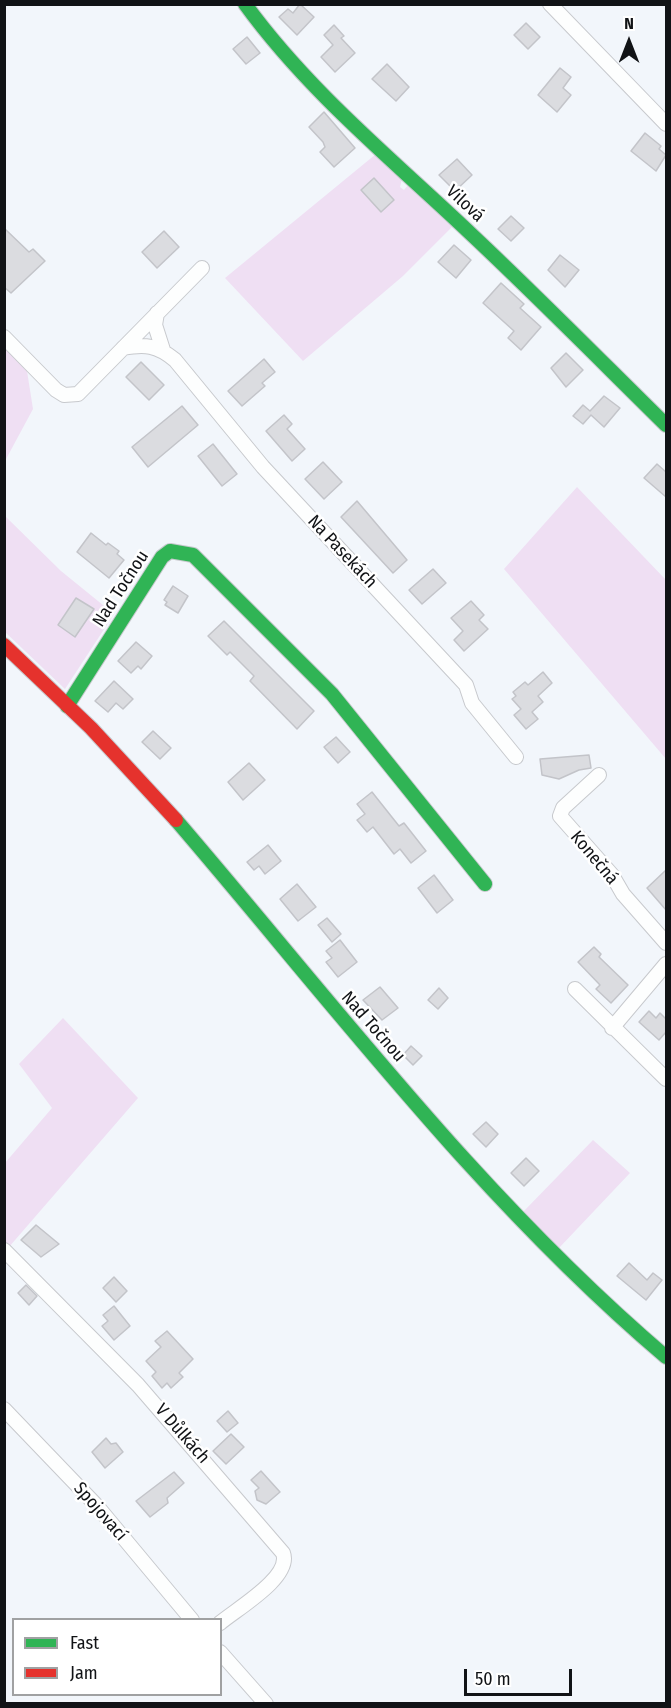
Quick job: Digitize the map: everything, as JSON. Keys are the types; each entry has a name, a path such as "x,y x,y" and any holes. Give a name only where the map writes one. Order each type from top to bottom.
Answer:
{"street":[{"name":"Vilová","path":"245,4 275,45 354,127 471,234 666,425"},
{"path":"550,4 666,124"},
{"path":"4,337 63,395 78,394 202,268"},
{"path":"157,313 155,325 163,350"},
{"path":"123,348 142,344 163,350"},
{"name":"Na Pasekách","path":"163,350 175,360 263,467 466,686 472,703 516,757"},
{"name":"Nad Točnou","path":"67,706 162,557 170,551 193,555 332,694 485,884"},
{"name":"Nad Točnou","path":"4,645 153,792 227,878 327,1002 500,1199 634,1331 666,1357"},
{"name":"Konečná","path":"599,776 563,808 560,816 612,875 622,894 666,943"},
{"path":"612,1028 666,964"},
{"path":"575,989 666,1079"},
{"name":"V Důlkách","path":"4,1250 138,1385 283,1552 285,1563 279,1575 222,1621"},
{"name":"Spojovací","path":"4,1409 97,1506 190,1618"},
{"path":"222,1654 266,1704"}],"shaded area":[{"path":"376,154 402,179 400,187 404,190 408,185 452,227 403,276 303,361 225,278"},
{"path":"5,348 27,371 33,409 5,461"},
{"path":"577,487 666,580 666,759 504,569"},
{"path":"4,515 61,571 114,614 65,689 5,632"},
{"path":"63,1018 138,1098 9,1247 5,1243 5,1163 52,1108 19,1064"},
{"path":"593,1140 630,1173 559,1248 523,1212"}],"building":[{"path":"300,4 314,17 297,35 279,17 288,9 293,13"},
{"path":"526,23 540,37 528,49 514,35"},
{"path":"334,25 344,36 341,38 355,53 335,72 321,57 333,45 324,35"},
{"path":"247,37 260,53 246,64 233,49"},
{"path":"387,64 409,87 396,101 372,79"},
{"path":"560,68 571,77 563,88 571,95 557,112 538,95"},
{"path":"324,112 355,148 334,167 320,152 325,147 323,142 309,127"},
{"path":"645,133 661,146 659,149 666,155 656,171 631,151"},
{"path":"457,159 472,175 455,191 439,175"},
{"path":"374,178 394,200 381,212 361,190"},
{"path":"511,216 524,228 511,241 498,229"},
{"path":"4,228 29,252 33,249 45,261 11,293 4,287"},
{"path":"164,231 179,247 157,268 142,252"},
{"path":"454,245 471,260 456,278 438,262"},
{"path":"560,255 579,270 565,287 548,270"},
{"path":"501,283 524,304 520,308 541,327 521,350 508,338 514,331 483,303"},
{"path":"566,353 583,370 566,387 551,368"},
{"path":"264,359 275,372 262,383 265,386 242,406 228,391"},
{"path":"141,362 164,385 149,400 126,377"},
{"path":"604,396 620,408 604,427 591,415 583,424 573,416 583,405 590,411"},
{"path":"182,406 198,425 148,467 132,447"},
{"path":"284,415 292,424 287,429 305,449 292,461 266,431"},
{"path":"213,444 237,474 222,486 198,456"},
{"path":"323,462 342,482 324,499 305,479"},
{"path":"657,464 666,472 666,497 644,478"},
{"path":"357,501 407,560 393,573 341,517"},
{"path":"91,533 106,545 108,543 119,551 117,554 124,560 109,578 77,552"},
{"path":"433,569 446,583 422,604 409,590"},
{"path":"173,586 188,596 178,613 165,605 167,602 164,600"},
{"path":"76,598 94,609 75,637 58,625"},
{"path":"471,601 484,615 479,620 488,629 464,651 454,640 463,631 451,618"},
{"path":"224,621 314,711 297,729 250,681 254,676 230,652 227,655 208,636"},
{"path":"136,642 152,656 141,669 138,666 131,673 118,661"},
{"path":"543,672 552,683 538,696 543,702 532,712 538,719 526,729 514,715 521,709 512,699 516,696 513,692 525,682 528,685"},
{"path":"114,681 133,699 123,709 116,703 108,712 95,701"},
{"path":"153,731 171,748 160,759 142,742"},
{"path":"336,737 350,752 338,763 324,747"},
{"path":"589,755 591,768 579,770 559,779 542,775 540,759"},
{"path":"249,763 265,780 243,800 228,782"},
{"path":"372,792 399,826 404,823 426,851 411,863 400,849 394,854 373,827 367,832 357,820 365,814 357,804"},
{"path":"268,845 281,861 265,874 259,866 254,870 247,862"},
{"path":"666,870 666,910 647,888"},
{"path":"434,875 453,900 437,913 418,888"},
{"path":"297,884 316,907 298,921 280,899"},
{"path":"327,918 341,934 332,942 318,925"},
{"path":"340,940 357,962 338,977 326,962 332,958 326,951"},
{"path":"594,947 601,954 599,957 628,985 611,1003 596,989 600,985 578,962"},
{"path":"380,987 398,1008 382,1020 363,1000"},
{"path":"439,988 448,998 438,1009 428,1000"},
{"path":"649,1011 656,1018 660,1013 666,1019 666,1032 659,1040 639,1022"},
{"path":"411,1046 422,1056 413,1065 403,1055"},
{"path":"486,1122 498,1134 486,1147 473,1134"},
{"path":"526,1158 539,1171 524,1186 511,1173"},
{"path":"36,1225 59,1244 41,1257 21,1240"},
{"path":"629,1263 647,1280 653,1273 662,1280 646,1300 617,1276"},
{"path":"114,1277 127,1291 116,1302 103,1288"},
{"path":"26,1285 37,1296 29,1305 18,1293"},
{"path":"114,1306 130,1326 114,1340 102,1326 108,1321 103,1315"},
{"path":"167,1331 193,1359 179,1373 183,1377 171,1388 167,1383 162,1388 152,1376 156,1372 146,1361 161,1347 155,1341"},
{"path":"228,1411 238,1423 227,1432 217,1421"},
{"path":"231,1434 244,1447 226,1464 213,1451"},
{"path":"106,1438 111,1444 116,1443 123,1452 105,1468 92,1452"},
{"path":"261,1471 280,1492 266,1504 257,1500 255,1491 259,1488 251,1480"},
{"path":"174,1472 184,1483 167,1498 168,1503 150,1517 136,1501"}],"traffic: fast":[{"path":"245,4 296,67 324,96 496,257 666,425"},
{"path":"67,706 162,557 170,551 193,555 332,694 485,884"},
{"path":"176,820 351,1029 471,1166 598,1296 666,1357"}],"traffic: jam":[{"path":"4,645 91,728 176,820"}]}
